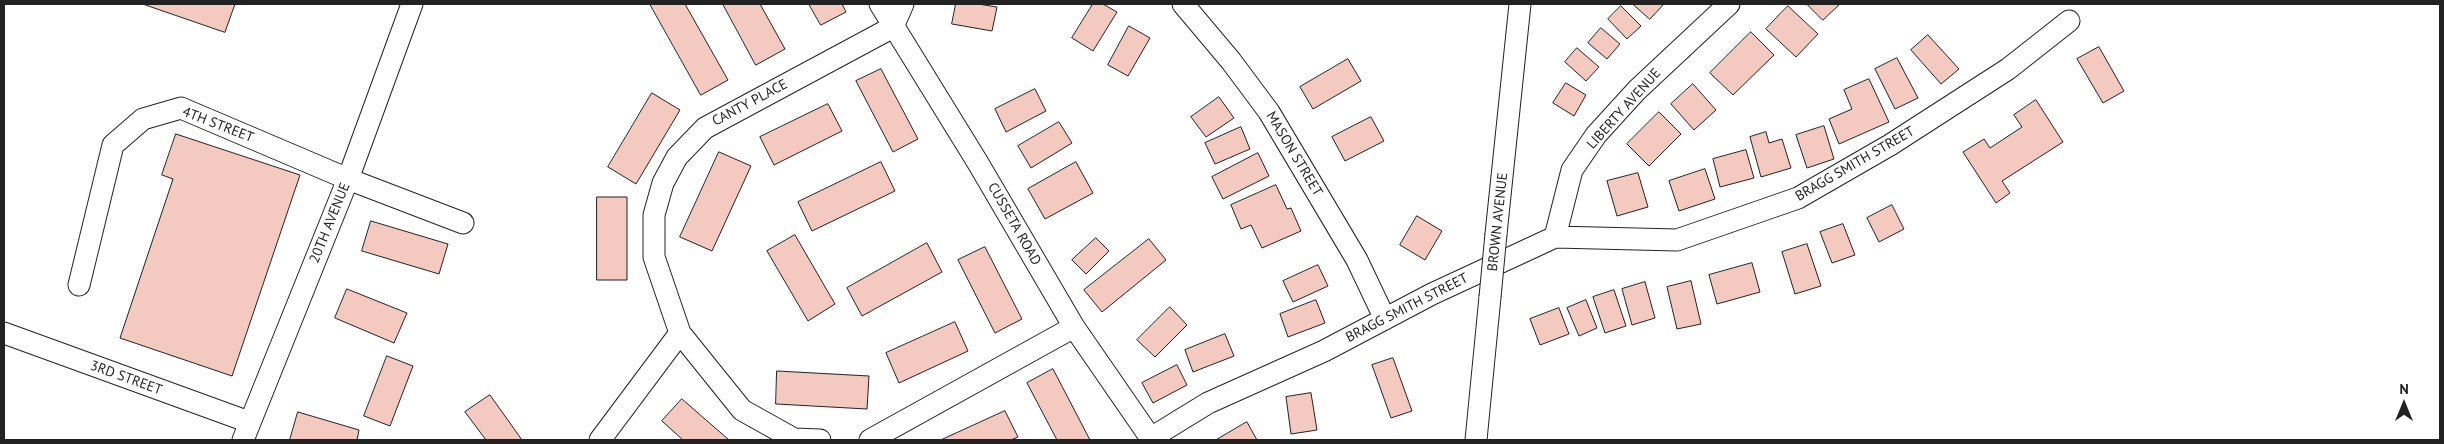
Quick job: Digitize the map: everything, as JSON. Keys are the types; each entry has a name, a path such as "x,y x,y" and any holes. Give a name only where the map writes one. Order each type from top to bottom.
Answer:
{"street":[{"name":"20TH AVENUE","path":"246,431 348,179 412,4"},
{"name":"CUSSETA ROAD","path":"880,4 978,163 1074,327 1152,439"},
{"path":"893,27 903,4"},
{"name":"MASON STREET","path":"1183,4 1232,61 1270,112 1357,260 1385,319"},
{"name":"BROWN AVENUE","path":"1476,440 1520,4"},
{"name":"LIBERTY AVENUE","path":"1555,237 1572,170 1596,135 1637,90 1729,4"},
{"name":"BRAGG SMITH STREET","path":"1152,439 1208,403 1324,351 1515,254 1555,237 1678,240 1798,198 1890,146 2008,69 2069,21"},
{"name":"CANTY PLACE","path":"820,440 794,439 742,410 680,333 654,257 654,215 663,183 677,158 705,128 893,27"},
{"name":"4TH STREET","path":"79,285 113,145 143,119 181,108 348,179 462,223"},
{"path":"870,440 1074,327"},
{"name":"3RD STREET","path":"4,333 246,431"},
{"path":"600,440 680,333"}],"building":[{"path":"143,4 235,4 225,32"},
{"path":"650,4 685,4 728,80 701,95"},
{"path":"723,4 760,4 785,49 756,65"},
{"path":"809,4 842,4 846,12 821,25"},
{"path":"956,4 978,4 997,7 992,31 952,24"},
{"path":"1093,4 1103,4 1117,12 1093,51 1072,38"},
{"path":"1633,4 1661,4 1663,5 1650,19"},
{"path":"1807,4 1840,4 1823,20"},
{"path":"1621,6 1641,26 1627,39 1608,19"},
{"path":"1788,6 1818,34 1796,57 1766,29"},
{"path":"1129,26 1150,38 1128,76 1108,65"},
{"path":"1601,28 1620,44 1607,59 1588,43"},
{"path":"1751,32 1774,55 1733,95 1710,73"},
{"path":"1928,35 1959,69 1941,84 1911,50"},
{"path":"2099,47 2124,91 2103,103 2077,59"},
{"path":"1577,48 1599,67 1586,81 1565,62"},
{"path":"1897,58 1918,98 1895,109 1875,69"},
{"path":"1348,59 1361,81 1313,109 1300,87"},
{"path":"881,69 918,139 893,152 856,81"},
{"path":"1869,79 1889,122 1839,144 1829,119 1852,109 1844,90"},
{"path":"1566,83 1586,95 1574,116 1553,103"},
{"path":"1693,84 1716,110 1694,130 1671,104"},
{"path":"1035,89 1046,111 1006,132 995,109"},
{"path":"652,93 680,110 636,184 608,167"},
{"path":"1219,97 1234,118 1206,137 1191,117"},
{"path":"2036,100 2063,142 2002,181 2010,193 1996,203 1963,152 1984,139 1990,148 2022,127 2014,115"},
{"path":"828,104 842,131 774,165 760,137"},
{"path":"1659,112 1681,134 1649,166 1627,144"},
{"path":"1371,117 1384,141 1345,161 1332,137"},
{"path":"1059,122 1072,143 1031,168 1018,146"},
{"path":"1824,126 1834,159 1807,168 1796,135"},
{"path":"1241,127 1250,149 1215,164 1205,143"},
{"path":"1766,132 1769,143 1782,139 1791,168 1761,177 1750,137"},
{"path":"176,134 300,175 232,376 120,338 173,179 162,175"},
{"path":"1746,150 1754,178 1720,187 1713,159"},
{"path":"719,152 751,166 712,251 680,237"},
{"path":"1258,153 1269,176 1223,199 1212,177"},
{"path":"881,162 895,191 812,231 798,202"},
{"path":"1076,162 1093,193 1045,219 1028,189"},
{"path":"1705,169 1715,199 1679,211 1669,181"},
{"path":"1638,173 1648,207 1617,216 1607,181"},
{"path":"1276,185 1287,209 1291,208 1301,231 1262,248 1251,225 1241,229 1231,205"},
{"path":"597,197 627,197 627,280 597,280"},
{"path":"1892,205 1904,229 1879,242 1867,218"},
{"path":"1417,216 1442,231 1425,260 1400,245"},
{"path":"371,221 448,244 439,274 362,251"},
{"path":"1843,224 1855,255 1832,263 1820,232"},
{"path":"795,235 835,304 808,321 767,251"},
{"path":"1096,238 1109,251 1086,274 1072,260"},
{"path":"1149,239 1166,260 1102,312 1084,290"},
{"path":"927,243 942,272 862,316 847,288"},
{"path":"1807,244 1821,286 1795,294 1782,252"},
{"path":"985,247 1022,319 995,333 958,260"},
{"path":"1752,263 1760,292 1717,304 1709,275"},
{"path":"1318,265 1328,286 1293,302 1283,281"},
{"path":"1691,281 1701,324 1677,329 1667,287"},
{"path":"1645,282 1655,318 1632,325 1622,289"},
{"path":"347,289 407,313 394,343 335,318"},
{"path":"1614,290 1626,326 1605,333 1593,297"},
{"path":"1316,300 1325,323 1288,337 1280,314"},
{"path":"1586,300 1597,328 1579,336 1567,308"},
{"path":"1170,307 1187,325 1155,357 1137,340"},
{"path":"1559,308 1569,334 1540,345 1530,319"},
{"path":"955,322 968,351 899,383 886,353"},
{"path":"1225,334 1234,356 1193,372 1185,350"},
{"path":"387,356 413,366 390,426 364,416"},
{"path":"1393,358 1412,411 1391,418 1372,365"},
{"path":"1177,365 1187,385 1153,403 1142,383"},
{"path":"1053,369 1090,440 1057,440 1027,383"},
{"path":"777,371 869,376 867,409 776,404"},
{"path":"1311,393 1317,430 1291,434 1286,397"},
{"path":"490,395 522,440 486,440 465,412"},
{"path":"682,399 729,440 683,440 662,421"},
{"path":"1005,411 1018,437 1011,440 941,440"},
{"path":"298,412 359,430 357,440 290,440"},
{"path":"1247,422 1257,440 1216,440"}]}
